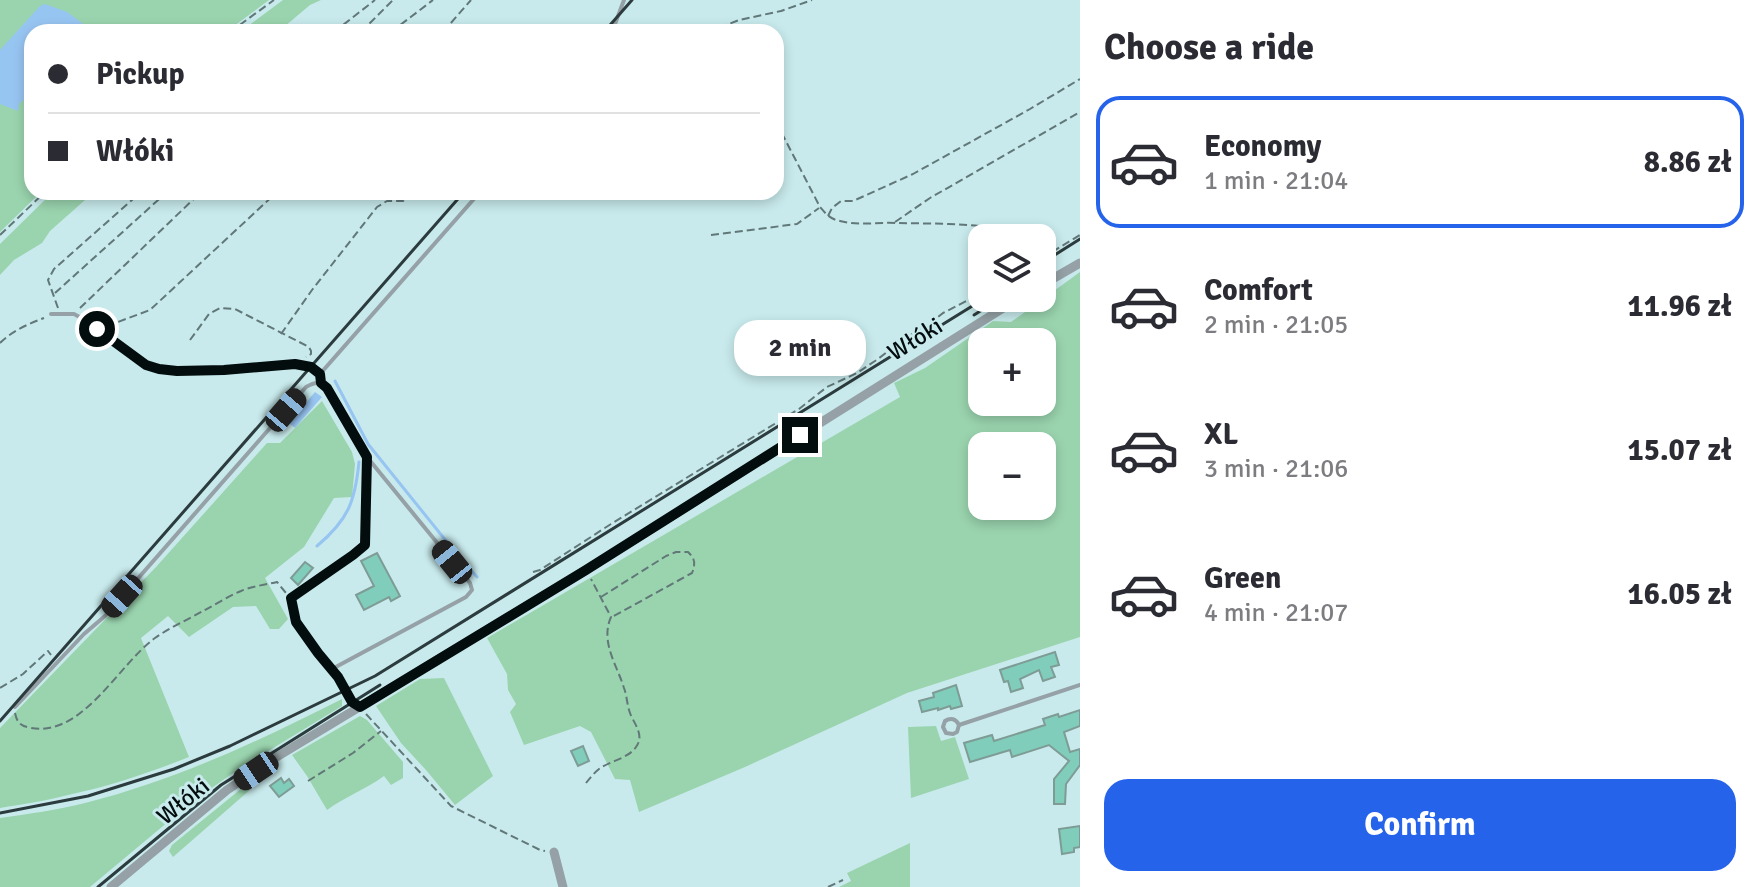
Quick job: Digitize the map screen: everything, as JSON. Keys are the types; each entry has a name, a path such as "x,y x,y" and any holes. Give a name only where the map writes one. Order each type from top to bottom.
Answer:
{"street":[{"path":"1056,277 1080,263"},
{"name":"Włóki","path":"111,887 227,790 300,742 586,570 997,312"},
{"path":"554,852 563,887"}],"lane":[{"path":"615,24 624,0"},
{"path":"320,374 473,200"},
{"path":"51,314 74,314 146,365 159,369 224,370 295,364 311,367 320,374 321,383"},
{"path":"15,707 105,616 306,387 314,382 327,388 367,457 470,583 472,590 466,597 332,669"},
{"path":"360,707 352,702 347,690 296,622 291,598 365,545 367,457"},
{"path":"959,725 1080,685"},
{"path":"951,718 959,725 953,734 946,733 943,727 945,721 951,718"}],"path":[{"path":"241,24 274,0"},
{"path":"345,24 375,0"},
{"path":"369,24 393,0"},
{"path":"402,24 433,0"},
{"path":"450,24 471,0"},
{"path":"729,24 812,0"},
{"path":"828,217 832,208 841,201 853,201 913,174 1080,79"},
{"path":"893,223 930,198 1080,112"},
{"path":"784,137 828,217 860,224 968,226"},
{"path":"0,235 37,200"},
{"path":"60,313 48,280 54,269 132,200"},
{"path":"54,293 158,200"},
{"path":"74,314 193,200"},
{"path":"97,329 150,310 268,200"},
{"path":"281,334 377,207 387,201 404,200"},
{"path":"711,235 797,224 820,207"},
{"path":"1056,250 1080,235"},
{"path":"533,572 799,409 827,387 857,373 943,313 968,300"},
{"path":"190,340 209,314 220,308 235,309 309,347 311,354 295,364"},
{"path":"0,343 24,326 51,314"},
{"path":"600,597 666,556 688,552 694,558 692,573 611,617"},
{"path":"586,570 611,617 607,633 609,652 640,738 638,746 600,768 586,783"},
{"path":"15,707 15,717 24,727 48,729 59,726 90,704 156,637 241,591 277,582 291,598"},
{"path":"0,688 23,674 48,651 57,663"},
{"path":"360,707 451,806 540,850 554,852"},
{"path":"308,781 382,731"},
{"path":"828,887 843,880"}],"green space":[{"path":"0,0 269,0 237,24 24,24 24,200 33,200 0,232"},
{"path":"283,0 321,0 287,24 251,24"},
{"path":"45,200 85,200 50,231 42,243 14,260 0,275 0,244"},
{"path":"1080,272 1080,637 907,693 639,812 630,780 615,779 591,732 580,726 524,745 510,712 516,704 508,690 507,674 487,638 900,397 894,383 925,368 968,338 968,416 1056,416 1056,328 983,328 993,321 1011,322 1025,312 1056,312 1056,289"},
{"path":"322,401 352,452 355,464 352,497 334,498 304,547 265,578 288,619 279,629 270,629 256,606 233,607 189,637 168,616 141,638 189,757 99,788 0,808 0,728 156,567 267,443 280,443"},
{"path":"444,678 493,776 455,805 401,743 376,706 420,679"},
{"path":"342,699 342,706 193,801 90,887 0,887 0,818 74,805 152,783 248,744"},
{"path":"360,716 403,762 403,778 391,785 384,776 327,810 292,755"},
{"path":"936,726 941,741 955,737 969,779 911,798 908,727"},
{"path":"247,784 251,789 173,857 169,851 172,845"},
{"path":"910,843 910,887 839,887 851,881 847,873"}],"water":[{"path":"45,4 67,12 83,24 24,24 24,99 18,111 0,104 0,50 40,6"},
{"path":"315,392 322,397 295,428 289,423"}],"building":[{"path":"377,553 400,596 391,601 389,597 364,610 356,595 374,586 361,561"},
{"path":"305,562 313,568 298,585 291,578"},
{"path":"1055,652 1059,665 1051,667 1055,677 1043,681 1039,670 1020,679 1023,688 1011,692 1000,670"},
{"path":"956,685 962,706 922,712 919,701"},
{"path":"1080,710 1080,726 1064,732 1070,752 1080,749 1080,765 1066,784 1065,804 1054,804 1054,779 1069,761 1049,745 1012,757 1010,750 970,762 964,743 992,735 994,741 1045,725 1043,719"},
{"path":"583,746 589,761 578,766 571,751"},
{"path":"281,778 284,783 289,779 294,786 279,797 270,786"},
{"path":"1080,826 1080,847 1074,848 1074,852 1062,854 1059,829"}],"waterway":[{"path":"335,381 368,444 477,577"},
{"path":"317,546 343,519 352,499 359,462"}],"railway":[{"path":"611,24 632,0"},
{"path":"0,721 457,200"},
{"path":"1056,254 1080,239"},
{"path":"0,813 88,796 174,769 230,746 375,676 968,309"},
{"path":"974,315 979,312"},
{"path":"98,887 221,785 380,685"}],"route":[{"path":"97,329 146,365 159,369 224,370 295,364 311,367 320,374 321,383 327,388 367,457 365,545 291,598 296,622 338,677 352,702 360,707 800,435"}]}
